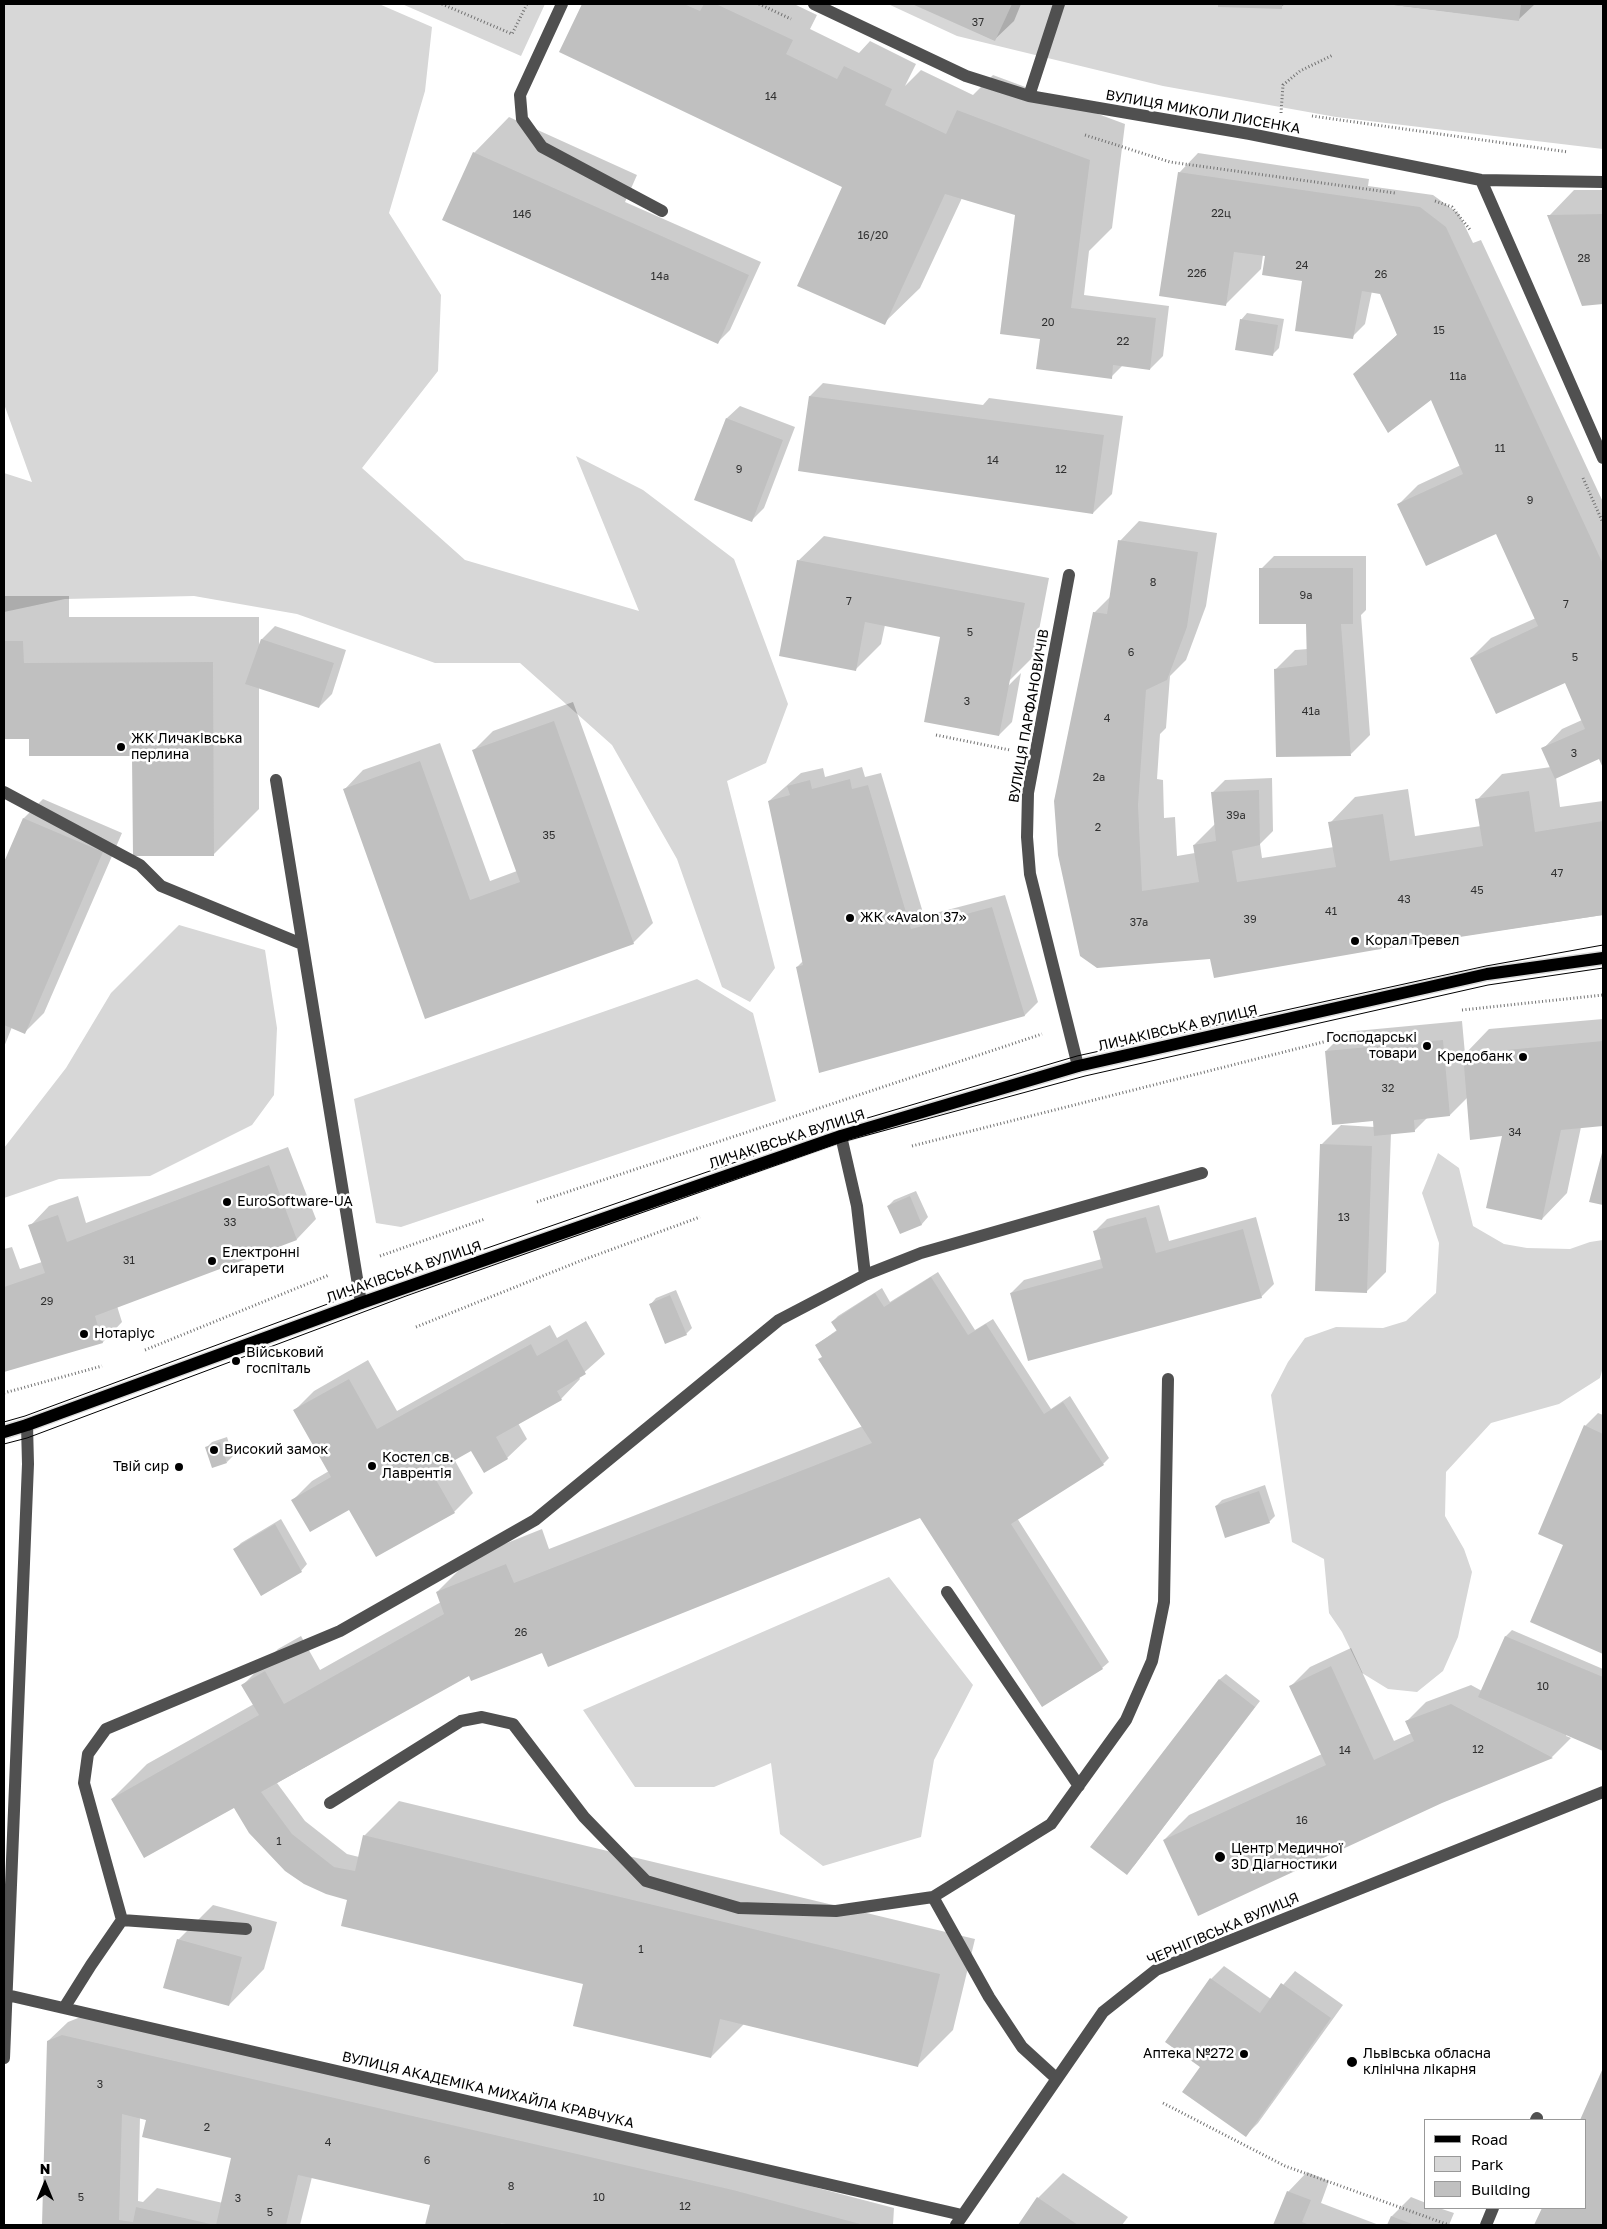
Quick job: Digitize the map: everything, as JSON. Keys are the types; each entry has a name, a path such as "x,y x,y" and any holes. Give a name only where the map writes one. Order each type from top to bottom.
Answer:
{"main road":[{"name":"ЛИЧАКІВСЬКА ВУЛИЦЯ","path":"4,1432 361,1303 841,1136 1078,1066 1487,974 1603,958"}],"street":[{"path":"562,4 520,95 522,118 542,147 662,211"},
{"name":"ВУЛИЦЯ МИКОЛИ ЛИСЕНКА","path":"814,4 966,76 1029,96 1250,134 1481,180 1603,182"},
{"path":"1029,96 1059,4"},
{"path":"1481,180 1603,458"},
{"name":"ВУЛИЦЯ ПАРФАНОВИЧІВ","path":"1069,575 1029,784 1027,837 1030,874 1078,1066"},
{"path":"276,780 361,1303"},
{"path":"4,792 140,865 161,886 188,899 302,944"},
{"path":"841,1136 857,1206 865,1275"},
{"path":"122,1920 84,1783 88,1754 106,1729 340,1631 535,1520 779,1320 865,1275 921,1253 1202,1173"},
{"path":"330,1803 461,1721 482,1717 513,1724 584,1816 646,1880 738,1908 836,1911 933,1897 1051,1824 1126,1720 1152,1661 1164,1602 1168,1379"},
{"path":"4,2058 28,1464 26,1425"},
{"path":"947,1592 1080,1786"},
{"name":"ЧЕРНІГІВСЬКА ВУЛИЦЯ","path":"959,2220 1103,2012 1156,1970 1603,1792"},
{"path":"933,1897 990,1997 1022,2046 1057,2078"},
{"path":"122,1920 246,1929"},
{"path":"64,2008 122,1920"},
{"name":"ВУЛИЦЯ АКАДЕМІКА МИХАЙЛА КРАВЧУКА","path":"7,1995 959,2220"},
{"path":"1486,2225 1493,2209"}],"path":[{"path":"442,4 512,34 528,4"},
{"path":"759,4 792,19"},
{"path":"1281,112 1283,84 1300,71 1333,55"},
{"path":"1272,111 1290,113"},
{"path":"1310,116 1570,152"},
{"path":"1078,133 1170,162 1399,194"},
{"path":"1428,198 1452,207 1471,230 1475,238"},
{"path":"1579,470 1603,523"},
{"path":"936,735 1011,750"},
{"path":"1454,1011 1603,995"},
{"path":"904,1148 1367,1031"},
{"path":"537,1202 1047,1032"},
{"path":"416,1326 580,1260 709,1213"},
{"path":"143,1351 354,1265 485,1219"},
{"path":"4,1393 106,1365"},
{"path":"1163,2103 1285,2166 1449,2225"}],"green space":[{"path":"4,4 379,4 432,27 425,91 389,213 441,295 438,371 362,468 465,560 639,611 576,456 643,490 734,559 788,704 766,763 727,781 775,968 750,1002 722,987 677,859 612,745 520,663 435,663 297,614 194,596 65,599 4,612 4,473 32,482 4,404"},
{"path":"402,4 545,4 521,56"},
{"path":"888,4 1603,4 1603,149 1336,117 1163,86 957,36"},
{"path":"179,925 265,950 277,1028 274,1095 252,1125 150,1176 59,1179 4,1198 4,1148 66,1068 111,993"},
{"path":"697,979 753,1013 776,1101 401,1227 376,1223 354,1099"},
{"path":"1438,1153 1459,1168 1473,1226 1504,1244 1527,1248 1570,1249 1603,1240 1603,1367 1600,1378 1559,1404 1491,1423 1446,1472 1445,1516 1464,1549 1472,1572 1458,1637 1443,1671 1417,1692 1388,1689 1362,1673 1342,1632 1329,1613 1324,1559 1292,1542 1271,1395 1288,1362 1305,1338 1336,1327 1383,1328 1406,1321 1436,1293 1439,1243 1422,1193"},
{"path":"889,1577 973,1685 934,1760 921,1837 823,1866 780,1834 771,1763 714,1787 635,1787 583,1710"}],"building":[{"path":"582,4 684,4 700,11 704,4 716,4 793,40 786,54 837,79 844,66 892,89 885,105 946,134 957,110 1090,160 1071,308 1156,318 1150,370 1113,365 1112,379 1036,369 1040,339 1000,334 1015,215 945,194 885,325 797,286 842,187 559,52"},
{"path":"912,4 1012,4 995,41"},
{"path":"1218,4 1282,4 1282,9 1218,7"},
{"path":"1386,4 1521,4 1519,21"},
{"path":"473,152 749,275 718,344 442,220"},
{"path":"1178,172 1420,207 1446,227 1603,564 1603,768 1599,759 1555,779 1541,748 1585,729 1565,683 1496,714 1470,658 1538,626 1496,534 1426,566 1397,504 1463,474 1431,400 1388,433 1353,374 1397,335 1380,294 1362,291 1353,339 1295,331 1302,281 1262,275 1265,256 1234,252 1226,306 1159,296"},
{"path":"1603,214 1603,304 1582,306 1547,215"},
{"path":"1240,319 1278,325 1273,356 1235,350"},
{"path":"809,396 1104,435 1093,514 798,471"},
{"path":"726,418 783,440 752,522 694,500"},
{"path":"1118,540 1198,552 1187,627 1167,680 1146,690 1138,805 1142,891 1199,882 1193,845 1216,841 1211,792 1259,790 1260,845 1232,851 1237,882 1336,867 1328,822 1383,814 1390,861 1483,846 1475,799 1529,791 1535,832 1603,821 1603,915 1375,950 1214,978 1210,959 1097,968 1080,956 1058,855 1054,801 1093,612 1107,614"},
{"path":"797,560 1025,603 999,736 924,722 940,637 865,622 856,671 779,656"},
{"path":"1259,568 1353,568 1353,624 1341,624 1351,756 1276,757 1274,669 1307,665 1306,624 1259,624"},
{"path":"261,639 334,663 319,708 245,684"},
{"name":"ЖК Личаківська перлина","path":"4,641 23,641 24,663 213,662 214,856 133,856 132,756 29,756 29,739 4,739"},
{"path":"554,721 634,944 425,1019 343,789 420,761 470,900 520,882 472,750"},
{"name":"ЖК «Avalon 37»","path":"850,779 852,789 868,785 911,929 992,907 1025,1016 819,1073 796,967 803,965 768,801 790,795 787,786 810,780 812,789"},
{"path":"23,818 103,852 25,1034 4,1025 4,862"},
{"path":"1443,1040 1450,1116 1414,1120 1415,1132 1374,1136 1373,1121 1332,1125 1325,1051"},
{"path":"1603,1041 1603,1126 1561,1130 1542,1220 1486,1208 1502,1136 1470,1140 1463,1054"},
{"path":"1320,1144 1372,1146 1367,1293 1315,1291"},
{"path":"1603,1149 1603,1205 1589,1202"},
{"path":"269,1165 297,1240 95,1316 103,1343 4,1372 4,1287 45,1273 28,1225 58,1215 67,1242"},
{"path":"910,1196 922,1225 900,1234 887,1206"},
{"path":"1146,1217 1156,1253 1243,1229 1262,1298 1028,1361 1010,1293 1103,1268 1093,1231"},
{"path":"931,1277 968,1335 986,1324 1044,1414 1063,1402 1104,1465 1011,1524 1103,1669 1042,1707 920,1518 548,1667 542,1653 471,1681 469,1676 261,1792 292,1834 334,1867 355,1871 363,1835 940,1974 918,2067 720,2019 711,2058 573,2026 583,1984 341,1926 347,1900 326,1894 304,1884 285,1871 249,1833 234,1808 144,1858 111,1799 259,1715 241,1685 265,1671 284,1704 444,1614 436,1592 506,1564 514,1583 872,1443 818,1359 822,1357 815,1345 837,1331 831,1322 875,1293 884,1307"},
{"path":"670,1295 687,1335 665,1344 649,1304"},
{"path":"567,1339 586,1374 557,1391 562,1400 496,1437 508,1459 484,1473 471,1451 432,1473 455,1513 376,1557 349,1510 310,1532 291,1500 331,1477 293,1410 349,1379 377,1429 531,1344 537,1356"},
{"path":"1584,1425 1603,1434 1603,1654 1530,1622 1563,1545 1538,1534"},
{"path":"220,1442 227,1463 212,1468 205,1447"},
{"path":"1259,1491 1270,1523 1225,1538 1215,1506"},
{"path":"275,1524 302,1572 261,1596 233,1549"},
{"path":"1505,1636 1603,1677 1603,1751 1478,1697"},
{"path":"1331,1666 1374,1760 1414,1741 1405,1721 1451,1704 1553,1758 1442,1803 1198,1916 1163,1840 1326,1765 1289,1686"},
{"path":"1219,1679 1255,1707 1127,1875 1090,1847"},
{"path":"177,1939 242,1957 229,2006 163,1988"},
{"name":"Аптека №272","path":"1210,1978 1260,2013 1281,1983 1331,2018 1246,2137 1182,2092 1200,2067 1165,2042"},
{"path":"62,2035 733,2190 864,2225 511,2225 501,2223 500,2225 425,2225 430,2205 298,2175 286,2225 216,2225 231,2158 142,2137 146,2120 122,2114 119,2220 133,2222 136,2207 215,2225 42,2225 47,2041"},
{"path":"1603,2068 1603,2225 1534,2225 1542,2209 1587,2209 1587,2119 1580,2119"},
{"path":"1287,2191 1311,2200 1302,2222 1310,2225 1273,2225"},
{"path":"1037,2197 1078,2225 1018,2225"},
{"path":"1391,2216 1415,2225 1387,2225"}],"tram line":[{"path":"4,1422 25,1416 360,1292 837,1127 1077,1056 1486,966 1603,945"},
{"path":"4,1444 27,1438 406,1296 842,1142 1085,1076 1488,985 1603,968"}],"place":[{"name":"ЖК Личаківська перлина","path":"121,747"},
{"name":"ЖК «Avalon 37»","path":"850,918"},
{"name":"Корал Тревел","path":"1355,941"},
{"name":"Господарські товари","path":"1427,1046"},
{"name":"Кредобанк","path":"1523,1057"},
{"name":"EuroSoftware-UA","path":"227,1202"},
{"name":"Електронні сигарети","path":"212,1261"},
{"name":"Нотаріус","path":"84,1334"},
{"name":"Військовий госпіталь","path":"236,1361"},
{"name":"Високий замок","path":"214,1450"},
{"name":"Костел св. Лаврентія","path":"372,1466"},
{"name":"Твій сир","path":"179,1467"},
{"name":"Центр Медичної 3D Діагностики","path":"1220,1857"},
{"name":"Аптека №272","path":"1244,2054"},
{"name":"Львівська обласна клінічна лікарня","path":"1352,2062"}]}
